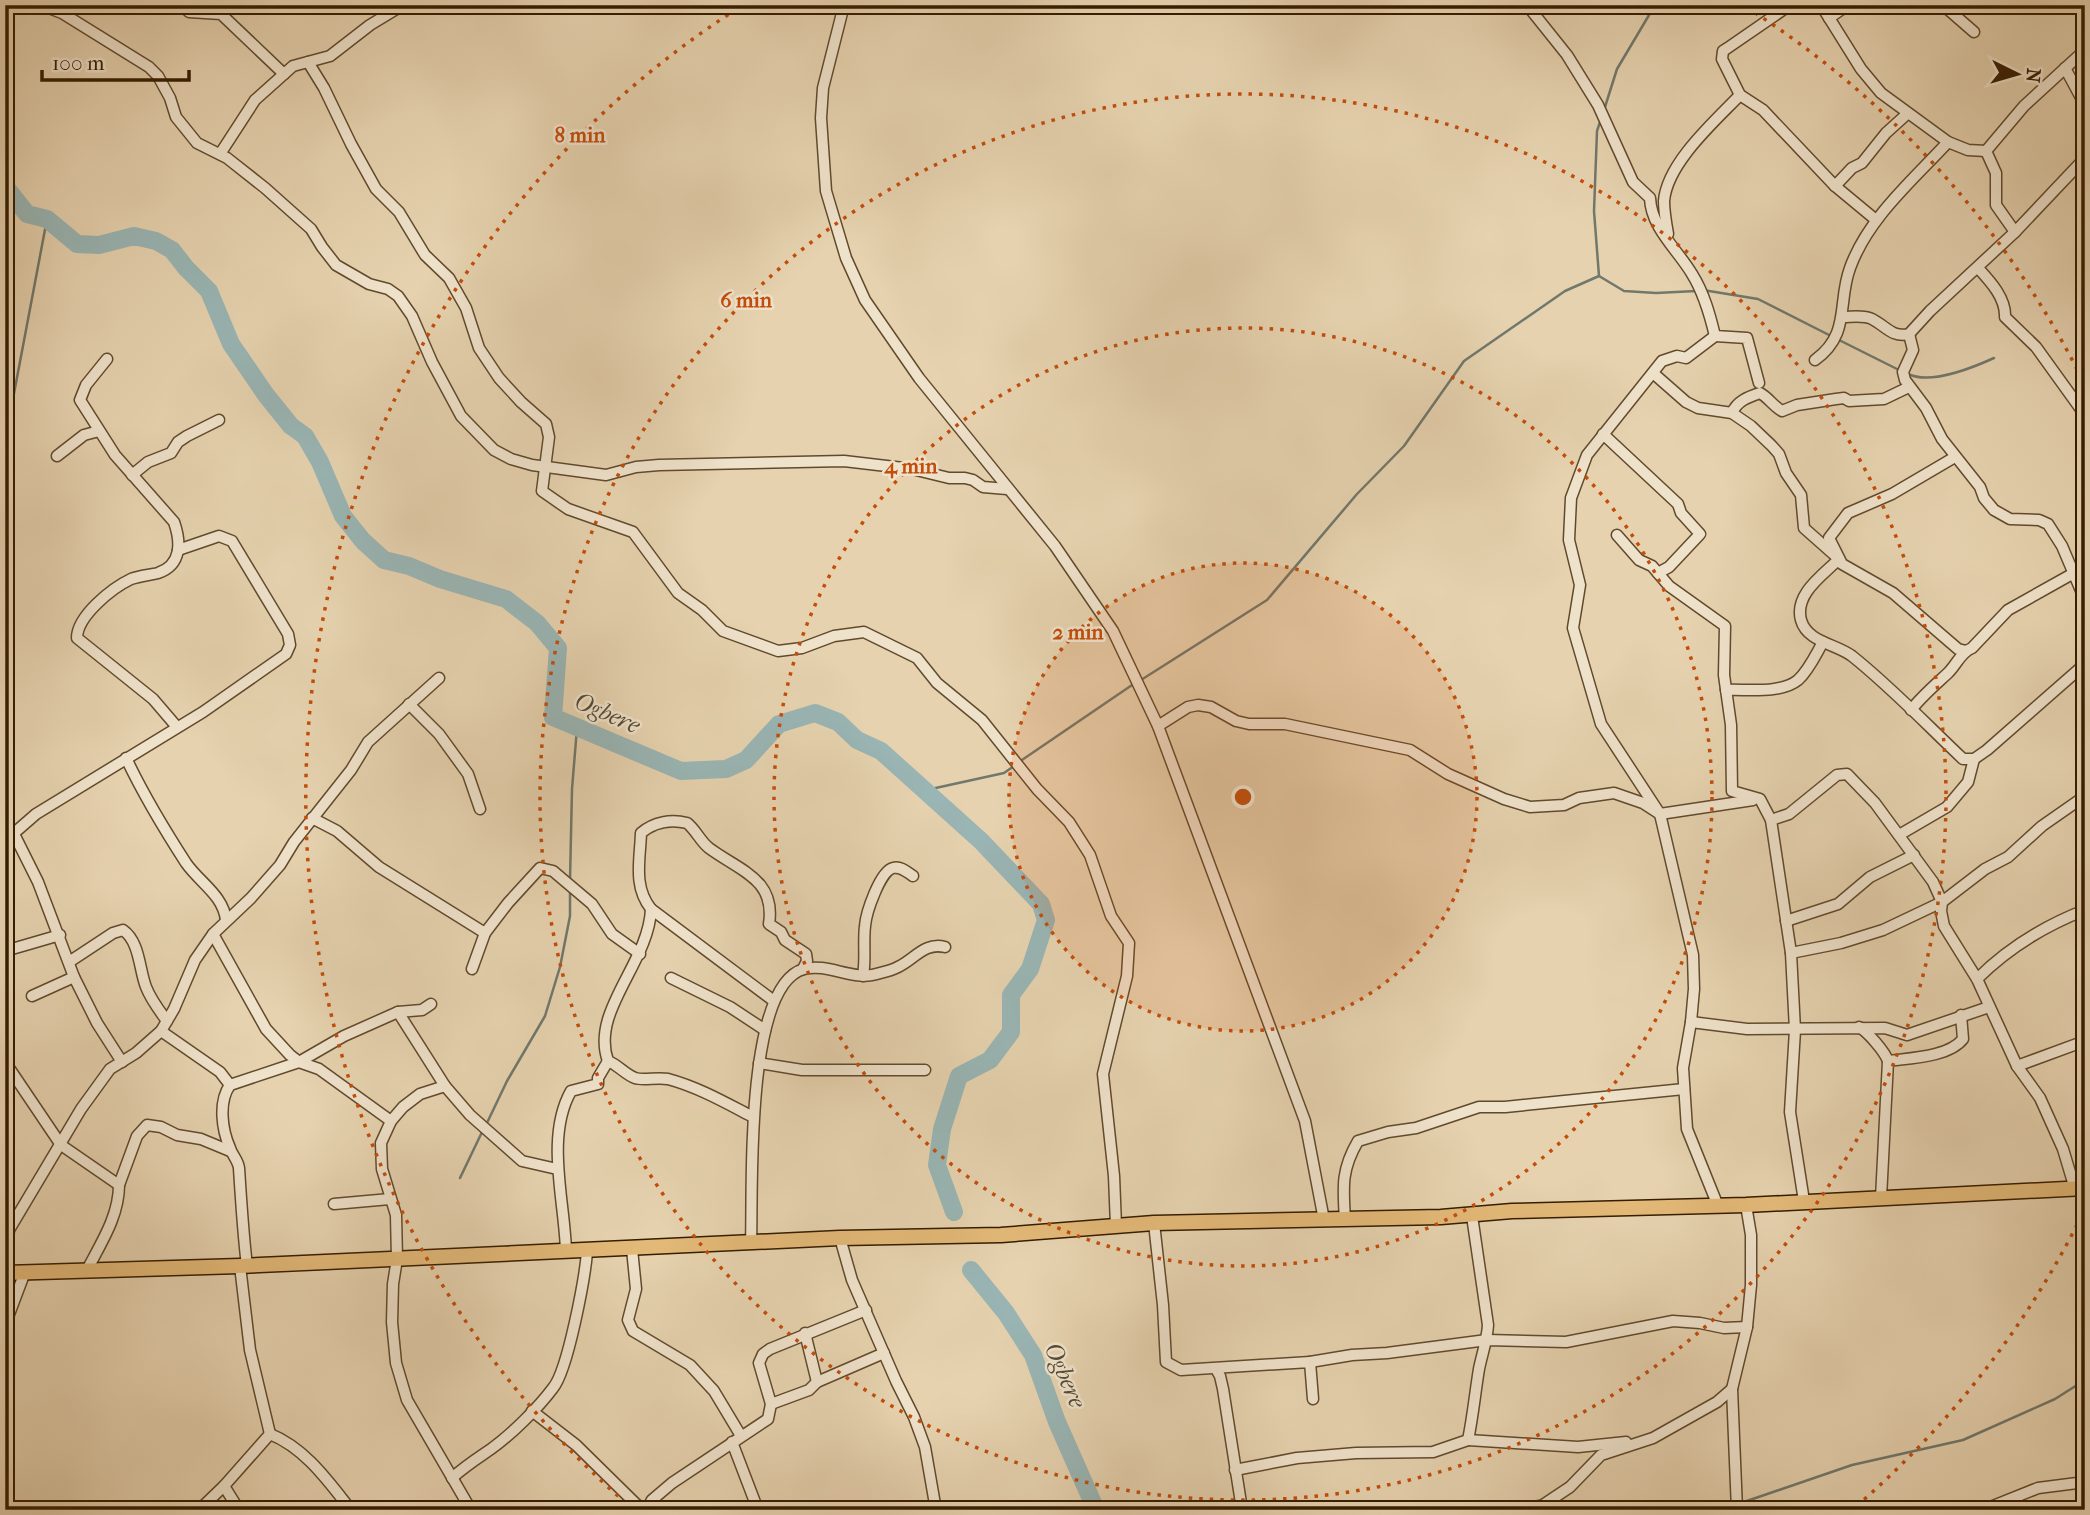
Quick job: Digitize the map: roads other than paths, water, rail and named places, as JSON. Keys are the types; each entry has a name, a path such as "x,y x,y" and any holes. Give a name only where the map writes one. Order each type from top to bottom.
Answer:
{"main road":[{"path":"7,1273 587,1252 840,1238 1001,1235 1154,1223 1472,1216 1512,1211 1746,1205 2080,1189"}],"street":[{"path":"41,5 61,13 149,67 158,76 170,98 176,117 197,143 220,153 265,188 311,229 336,265 369,284 388,289 398,296 412,316 432,362 461,415 494,450 511,459 606,475 636,467 659,465 844,461 912,469 949,478 965,478 983,487 1007,489"},
{"path":"182,5 189,12 221,14 284,74"},
{"path":"220,153 255,100 293,66 330,56 370,25 403,5"},
{"path":"844,5 822,88 821,118 826,191 846,258 865,300 919,378 1055,546 1113,631 1158,726 1305,1121 1324,1220"},
{"path":"1527,5 1567,55 1598,105 1633,182 1650,198 1653,216 1693,275 1709,313 1715,337"},
{"path":"1790,5 1723,51 1722,59 1740,95 1763,110 1835,186 1876,220"},
{"path":"1821,5 1881,93 1948,142 1968,150 1986,151"},
{"path":"1829,18 1849,5"},
{"path":"1943,5 1974,32"},
{"path":"1986,151 2024,106 2085,50"},
{"path":"308,62 376,189 399,212 425,255 449,278 466,307 479,348 499,378 521,402 547,424 547,467 542,491 568,509 633,532 678,593 702,610 723,631 778,651 802,648 834,636 864,632 917,658 947,692 982,720 1037,789 1069,822 1090,855 1111,916 1129,943 1127,976 1102,1074 1114,1176 1116,1226"},
{"path":"2065,68 2085,105"},
{"path":"1669,240 1664,200 1669,182 1681,161 1740,95"},
{"path":"1835,186 1861,163 1886,133 1907,114"},
{"path":"1815,360 1832,344 1843,317 1849,271 1860,246 1876,220 1948,142"},
{"path":"1986,151 1996,173 1996,205 2015,232"},
{"path":"1843,317 1865,317 1895,335 1909,334 2015,232 2085,158"},
{"path":"1978,268 2002,298 2006,307 2005,317 2036,347 2085,415"},
{"path":"1909,334 1913,350 1903,372 1909,387 1926,408 1942,439 1980,487 1984,498 1994,510 2010,519 2039,520 2048,524 2078,574 2085,600"},
{"path":"1718,1206 1687,1129 1682,1068 1691,1022 1693,955 1660,814 1601,724 1587,683 1573,628 1580,585 1569,540 1571,498 1587,454 1667,358 1686,358 1715,337 1746,338 1759,383"},
{"path":"107,359 80,394 80,400 132,475 174,522 179,536 178,550 171,566 161,572 132,579 87,614 77,629 77,638 153,699 177,727"},
{"path":"1653,373 1686,402 1698,408 1732,413 1751,426 1779,454 1786,473 1803,502 1804,528 1839,559"},
{"path":"1732,413 1742,400 1760,393 1782,411 1797,405 1836,399 1844,398 1849,401 1884,398 1909,387"},
{"path":"132,475 148,462 171,453 178,442 187,436 219,420"},
{"path":"57,456 84,435 99,431"},
{"path":"1604,434 1678,504 1681,513 1700,534 1669,567 1658,573"},
{"path":"1955,457 1892,494 1848,513 1829,538 1842,565 1892,593 1958,649 1966,651"},
{"path":"1617,535 1639,560 1652,566 1668,586 1725,626 1724,675 1731,725 1732,791 1759,799 1771,820 1791,953 1795,1030 1790,1111 1804,1201"},
{"path":"122,1062 97,1023 74,977 38,882 8,837 36,814 177,727 286,654 290,645 289,634 232,541 219,536 178,550"},
{"path":"1839,559 1808,589 1801,601 1802,621 1806,631 1850,654 1963,759 1974,759 1987,750 2085,664"},
{"path":"1911,710 2008,610 2078,574"},
{"path":"1726,690 1772,689 1792,683 1806,671 1823,642"},
{"path":"7,1273 9,1230 88,1099 110,1069 161,1031 195,960 213,934 251,898 280,865 293,842 351,770 368,742 439,678"},
{"path":"410,704 439,734 468,774 480,809"},
{"path":"1158,726 1188,707 1211,706 1236,721 1249,724 1284,724 1410,750 1448,774 1504,799 1530,807 1564,805 1579,798 1614,793 1643,803 1660,814 1759,799"},
{"path":"126,758 140,787 188,865 225,906 226,919"},
{"path":"1899,835 1947,807 1968,782 1974,759"},
{"path":"1771,820 1789,814 1837,775 1847,774 1875,803 1933,882 1942,902 1944,926 1977,979 2017,1066 2040,1098 2080,1189"},
{"path":"1791,953 1841,943 1884,930 1942,902 1985,869 2008,857 2042,826 2085,796"},
{"path":"312,818 337,831 379,867 485,933"},
{"path":"751,1243 753,1117 765,1030 782,983 803,969 807,961 806,954 785,940 781,932 769,924 769,897 761,883 706,846 688,823 670,820 645,829 641,834 637,878 643,900 651,909 774,1001"},
{"path":"1786,921 1838,904 1870,877 1914,855"},
{"path":"863,976 865,925 872,899 881,880 886,871 897,867 913,876"},
{"path":"472,969 485,933 540,868 553,871 592,904 612,934 640,954"},
{"path":"651,909 650,922 640,954 607,1020 603,1037 608,1061 623,1069 632,1078 641,1080 654,1077 695,1088 753,1117"},
{"path":"1977,979 1998,958 2027,938 2085,910"},
{"path":"69,962 113,933 123,930 139,958 145,986 167,1021"},
{"path":"213,934 266,1029 299,1062 318,1069 391,1121"},
{"path":"5,951 60,935"},
{"path":"803,969 831,970 863,976 898,967 924,949 936,945 945,947"},
{"path":"32,996 74,977"},
{"path":"671,978 730,1007 765,1030"},
{"path":"270,1434 250,1350 239,1164 230,1151 225,1136 222,1113 225,1092 230,1085 299,1062 344,1036 398,1012 422,1010 431,1004"},
{"path":"1691,1022 1747,1029 1885,1028 1907,1035 1989,1007"},
{"path":"398,1012 445,1086 470,1115 523,1161 556,1169"},
{"path":"1888,1061 1931,1055 1958,1045 1963,1039 1961,1015"},
{"path":"1859,1027 1867,1031 1886,1053 1888,1061 1881,1198"},
{"path":"161,1031 220,1072 230,1085"},
{"path":"2017,1066 2085,1041"},
{"path":"566,1252 565,1223 556,1169 561,1114 575,1089 598,1084 598,1078 608,1061"},
{"path":"5,1062 61,1145 119,1185"},
{"path":"759,1063 802,1070 925,1070"},
{"path":"445,1086 419,1094 391,1121 381,1143 382,1168 396,1215 397,1259 392,1322 396,1363 407,1400 471,1510"},
{"path":"1345,1220 1345,1165 1358,1141 1388,1132 1416,1128 1479,1107 1505,1107 1684,1089"},
{"path":"87,1270 108,1230 119,1199 119,1185 137,1136 147,1125 161,1127 177,1135 201,1139 230,1151"},
{"path":"334,1204 390,1199"},
{"path":"1737,1510 1732,1389 1748,1327 1751,1235 1746,1205"},
{"path":"1468,1440 1487,1340 1484,1292 1472,1216"},
{"path":"1154,1223 1166,1362 1181,1370 1310,1362 1487,1340 1566,1342 1673,1321 1724,1328 1748,1327"},
{"path":"840,1238 852,1280 925,1447 936,1510"},
{"path":"632,1249 636,1289 629,1325 633,1331 690,1365 714,1391 736,1439 758,1510"},
{"path":"452,1478 471,1461 493,1448 532,1411 560,1378 587,1252"},
{"path":"5,1325 24,1272"},
{"path":"532,1411 576,1445 641,1508 647,1509 652,1500 671,1483 768,1419 771,1404 759,1363 763,1354 805,1333 866,1310"},
{"path":"805,1333 817,1382"},
{"path":"771,1404 809,1390 817,1382 884,1353"},
{"path":"1310,1362 1313,1399"},
{"path":"1216,1369 1223,1389 1241,1503 1248,1510"},
{"path":"1521,1510 1543,1505 1570,1487 1601,1455 1653,1438 1717,1402 1732,1389"},
{"path":"199,1510 270,1434"},
{"path":"270,1434 285,1440 304,1456 351,1510"},
{"path":"1235,1470 1297,1458 1356,1453 1433,1452 1468,1440 1578,1447 1653,1438"},
{"path":"1983,1510 2038,1488 2085,1482"},
{"path":"224,1486 239,1510"},
{"path":"1403,1510 1409,1507 1456,1510"}],"waterway":[{"path":"1604,110 1617,69 1655,5"},
{"path":"1599,276 1594,211 1597,131 1601,119"},
{"name":"Ogbere","path":"5,186 27,214 47,219 77,244 99,245 134,236 156,241 172,250 209,291 231,344 266,395 291,426 305,436 320,462 343,516 363,541 384,560 506,599 537,623 558,648 553,717 681,771 726,769 746,760 779,724 815,713 838,722 857,740 881,751 981,841 1041,904 1046,920 1030,969 1011,995 1011,1032 990,1060 959,1076 942,1129 937,1165 954,1212"},
{"path":"5,441 47,219"},
{"path":"1599,276 1624,291 1696,291"},
{"path":"1141,680 1267,600 1357,494 1404,446 1464,361 1565,291 1599,276"},
{"path":"1703,290 1758,299 1833,337"},
{"path":"1839,340 1899,370"},
{"path":"1908,374 1928,378 1940,376 1994,358"},
{"path":"1019,762 1135,683"},
{"path":"570,880 572,789 577,728"},
{"path":"922,791 1004,773 1014,766"},
{"path":"486,1125 507,1081 545,1016 560,967 570,916 570,891"},
{"path":"460,1178 483,1130"},
{"name":"Ogbere","path":"971,1270 1006,1313 1033,1355 1057,1422 1096,1510"},
{"path":"1741,1503 1852,1465 1963,1440 2055,1399 2085,1380"},
{"path":"1712,1510 1734,1504"}]}
